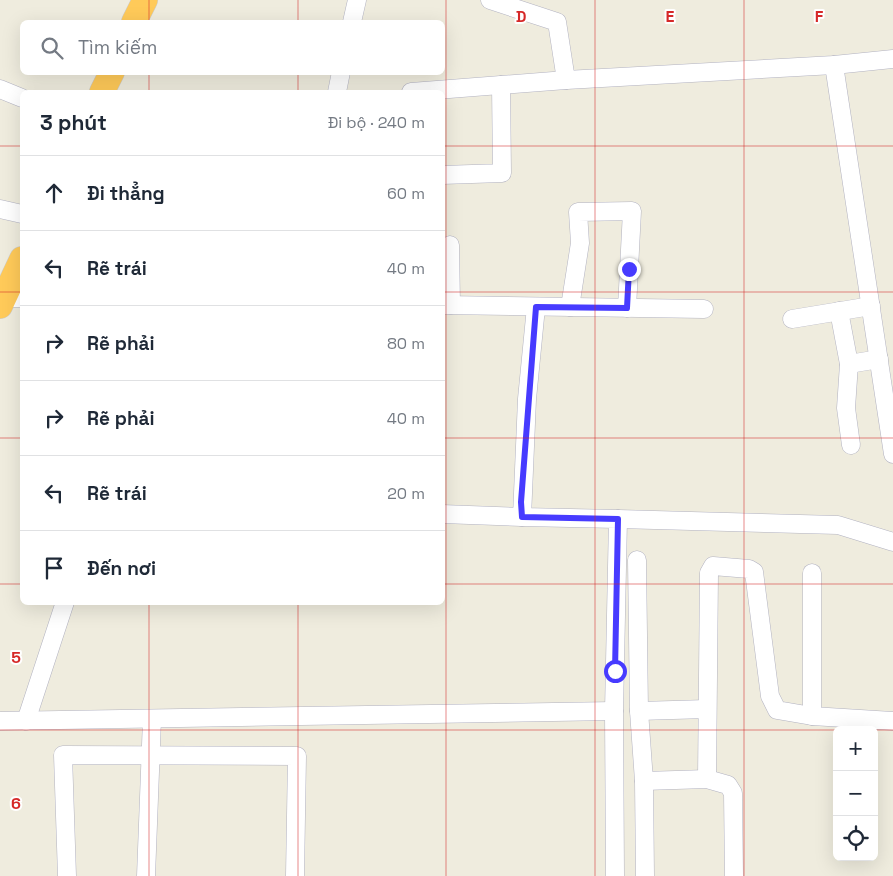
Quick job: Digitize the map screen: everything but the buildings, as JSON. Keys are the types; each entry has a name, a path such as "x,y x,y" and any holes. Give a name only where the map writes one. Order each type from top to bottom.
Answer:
{"highway":[{"path":"135,20 145,0"},
{"path":"103,90 110,75"},
{"path":"6,300 20,264"}],"street":[{"path":"352,20 357,0"},
{"path":"490,0 557,22 566,80"},
{"path":"437,90 566,80 834,65 893,59"},
{"path":"834,65 893,454"},
{"path":"338,90 341,75"},
{"path":"445,175 502,173 502,85"},
{"path":"0,89 20,97"},
{"path":"0,209 20,214"},
{"path":"570,307 580,243 578,212 632,212 627,308"},
{"path":"450,245 446,305 704,309"},
{"path":"792,319 871,306"},
{"path":"522,517 526,409 536,307"},
{"path":"840,311 849,364 846,408 852,445"},
{"path":"849,364 879,359"},
{"path":"445,514 838,525 893,542"},
{"path":"614,876 614,711 618,519"},
{"path":"637,560 639,711 644,781 645,876"},
{"path":"707,780 709,573 713,566 749,569 754,572 770,696 777,710 812,716 893,721"},
{"path":"812,572 812,716"},
{"path":"26,720 64,605"},
{"path":"639,711 707,709"},
{"path":"0,721 614,711"},
{"path":"146,876 149,756 152,719"},
{"path":"67,876 64,754 297,756 295,876"},
{"path":"644,781 707,780 728,785 733,792 734,876"}],"route":[{"path":"615,671 618,519 522,517 521,502 527,399 536,307 627,308 629,269"}]}
